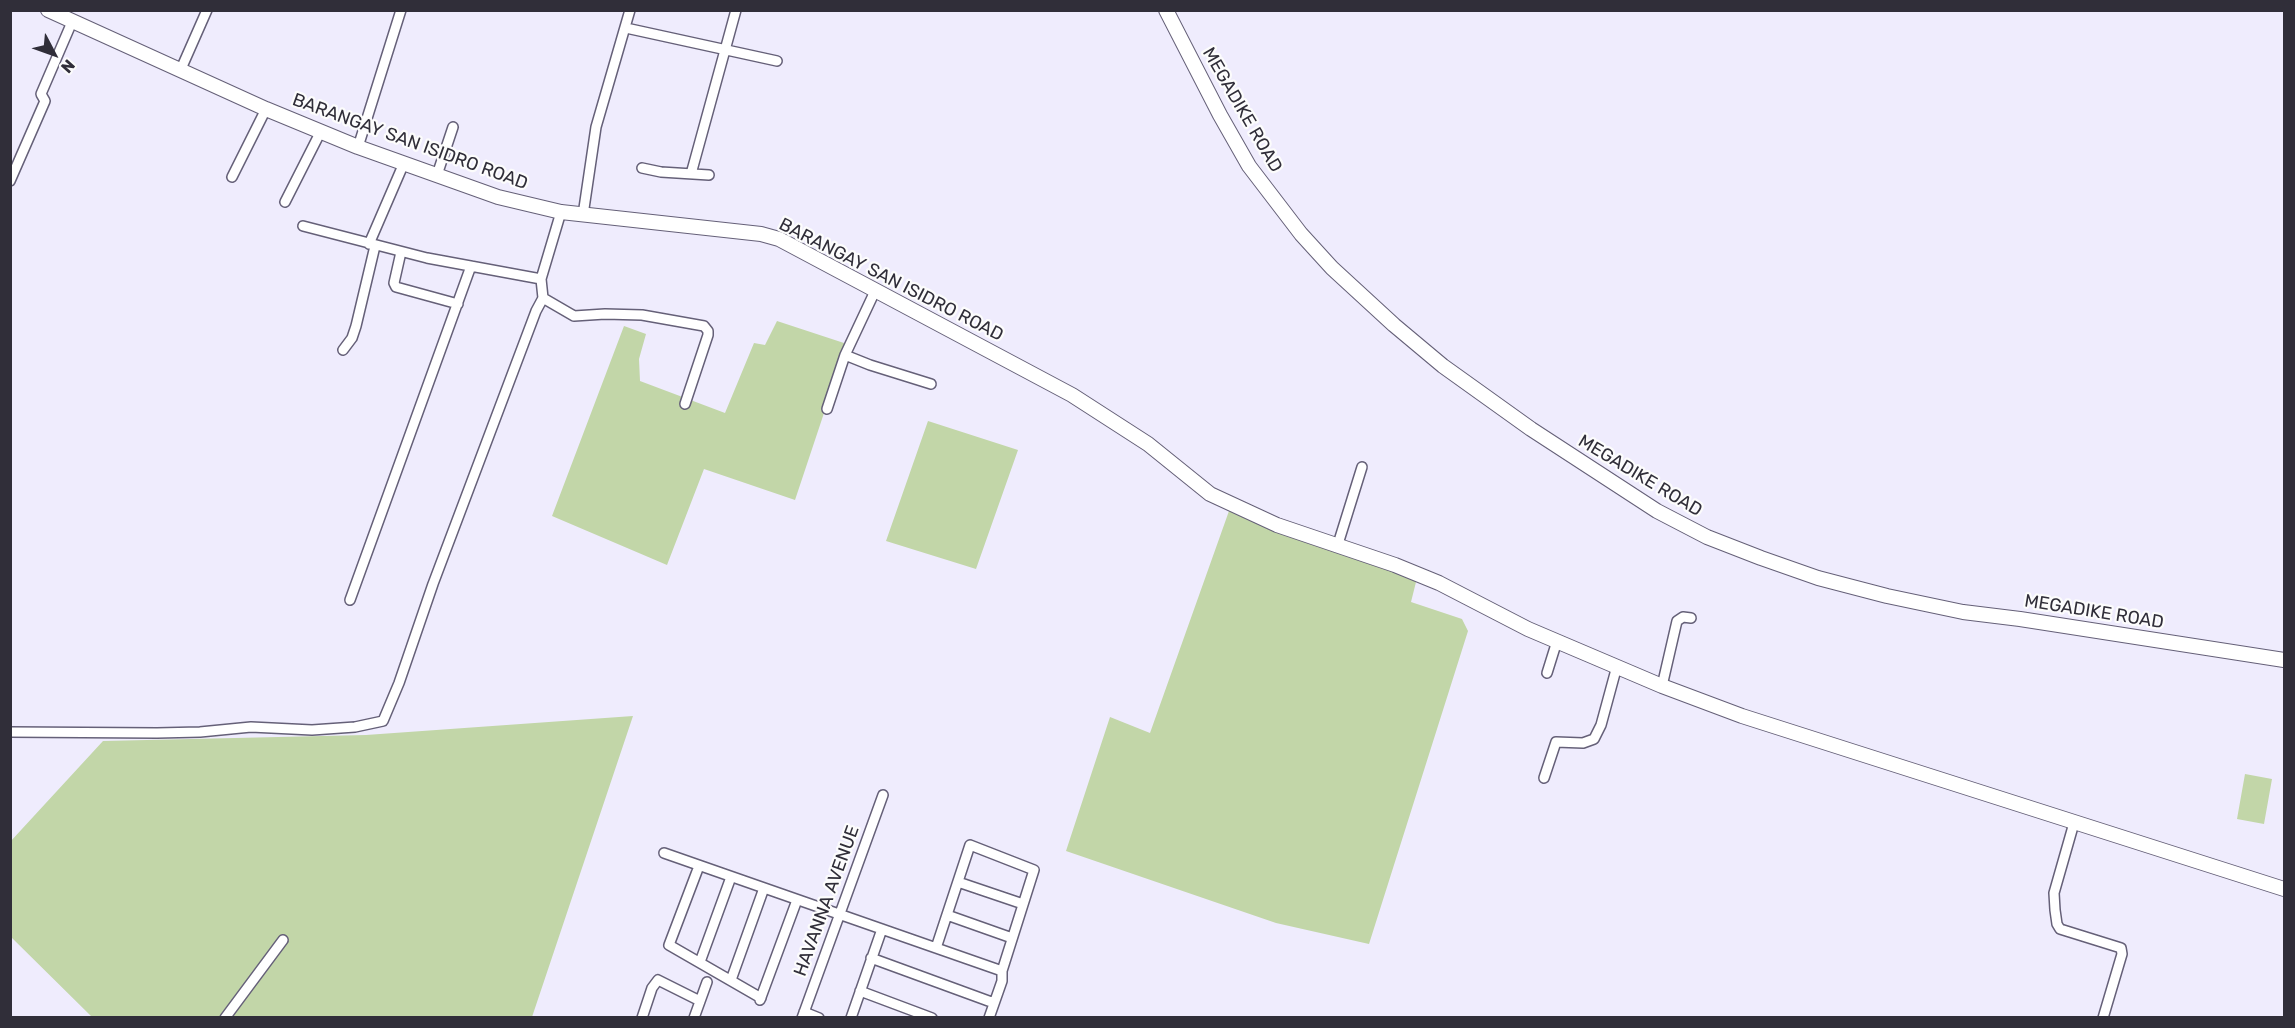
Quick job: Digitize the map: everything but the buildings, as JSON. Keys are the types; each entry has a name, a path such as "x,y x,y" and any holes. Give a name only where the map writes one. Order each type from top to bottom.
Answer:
{"street":[{"name":"BARANGAY SAN ISIDRO ROAD","path":"48,10 266,109 358,147 498,197 561,212 761,234 796,247 1072,395 1148,444 1210,494 1276,525 1338,544 1439,583 1528,629 1662,686 1762,723 2284,889"},
{"path":"181,69 207,10"},
{"path":"358,147 400,10"},
{"path":"583,215 596,127 630,10"},
{"path":"691,174 736,10"},
{"name":"MEGADIKE ROAD","path":"1166,10 1220,115 1250,166 1301,234 1332,268 1443,366 1531,429 1657,511 1707,537 1761,558 1818,578 1887,596 1963,612 2284,660"},
{"path":"10,181 45,101 41,94 72,22"},
{"path":"626,28 777,61"},
{"path":"232,177 266,109"},
{"path":"437,175 453,127"},
{"path":"285,202 321,131"},
{"path":"343,350 352,338 356,326 372,245 404,163"},
{"path":"642,168 709,175"},
{"path":"10,732 157,733 251,727 312,730 355,727 383,721 536,311 543,298 541,279 561,212"},
{"path":"303,226 401,252 541,279"},
{"path":"401,252 394,283 396,287 458,304"},
{"path":"350,600 471,266"},
{"path":"827,409 845,355 876,289"},
{"path":"543,298 574,316 642,315 704,326 708,335 685,404"},
{"path":"845,355 931,384"},
{"path":"1338,544 1362,467"},
{"path":"1662,686 1677,621 1683,616 1691,618"},
{"path":"1547,673 1557,641"},
{"path":"1544,778 1556,742 1583,743 1594,739 1601,725 1617,666"},
{"name":"HAVANNA AVENUE","path":"803,1015 883,795"},
{"path":"2074,823 2054,893 2057,924 2060,929 2121,948 2122,954 2103,1017"},
{"path":"936,948 970,845 1034,870 990,1017"},
{"path":"664,853 1002,971"},
{"path":"699,866 669,945 760,999 797,900"},
{"path":"700,962 731,877"},
{"path":"958,882 1023,904"},
{"path":"731,980 764,888"},
{"path":"947,915 1012,938"},
{"path":"851,1017 882,929"},
{"path":"225,1017 283,940"},
{"path":"871,958 994,1003"},
{"path":"642,1017 652,988 658,980 700,1001"},
{"path":"694,1017 707,982"},
{"path":"860,991 932,1017"},
{"path":"803,1015 819,1017"}],"green space":[{"path":"777,321 847,344 795,500 704,469 667,565 552,516 624,326 646,334 639,359 640,381 725,413 754,343 765,345"},
{"path":"928,421 1018,450 976,569 886,541"},
{"path":"1229,511 1417,578 1411,602 1462,619 1468,631 1369,944 1276,923 1066,851 1110,717 1150,733"},
{"path":"633,716 532,1017 92,1017 11,937 10,842 103,741 366,735"},
{"path":"2245,774 2272,779 2264,824 2237,819"}]}
